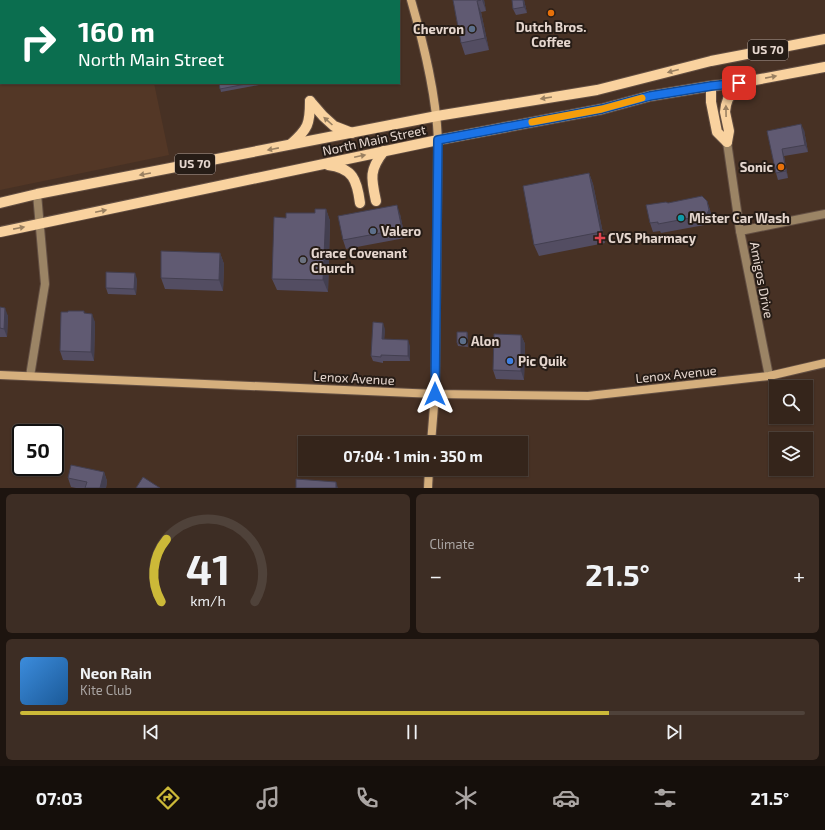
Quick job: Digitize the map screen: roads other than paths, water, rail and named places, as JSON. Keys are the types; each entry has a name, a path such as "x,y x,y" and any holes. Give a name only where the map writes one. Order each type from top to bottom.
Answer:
{"main road":[{"name":"North Main Street","path":"0,202 437,116 597,90 711,61 825,39"},
{"name":"North Main Street","path":"0,232 384,151 602,109 650,96 739,83 825,66"},
{"path":"727,142 729,131 725,112 726,105 728,99 739,83"},
{"path":"711,86 711,102 717,132 727,142"},
{"path":"290,145 304,132 310,118 310,101 334,126 352,133"},
{"path":"376,201 372,184 372,169 384,151"},
{"path":"324,164 338,166 346,170 354,177 358,185 360,203"}],"street":[{"path":"411,0 424,51 437,116 435,394 432,436"},
{"name":"Amigos Drive","path":"727,142 740,231 769,376"},
{"path":"30,376 45,284 37,194"},
{"path":"740,231 825,214"},
{"name":"Lenox Avenue","path":"0,375 435,394 588,396 769,376 825,363"},
{"path":"428,488 429,476"}],"place":[{"name":"Dutch Bros. Coffee","path":"551,13"},
{"name":"Chevron","path":"472,29"},
{"name":"Sonic","path":"781,167"},
{"name":"Mister Car Wash","path":"681,218"},
{"name":"Valero","path":"373,231"},
{"name":"CVS Pharmacy","path":"600,238"},
{"name":"Grace Covenant Church","path":"303,260"},
{"name":"Alon","path":"463,341"},
{"name":"Pic Quik","path":"510,361"}]}
